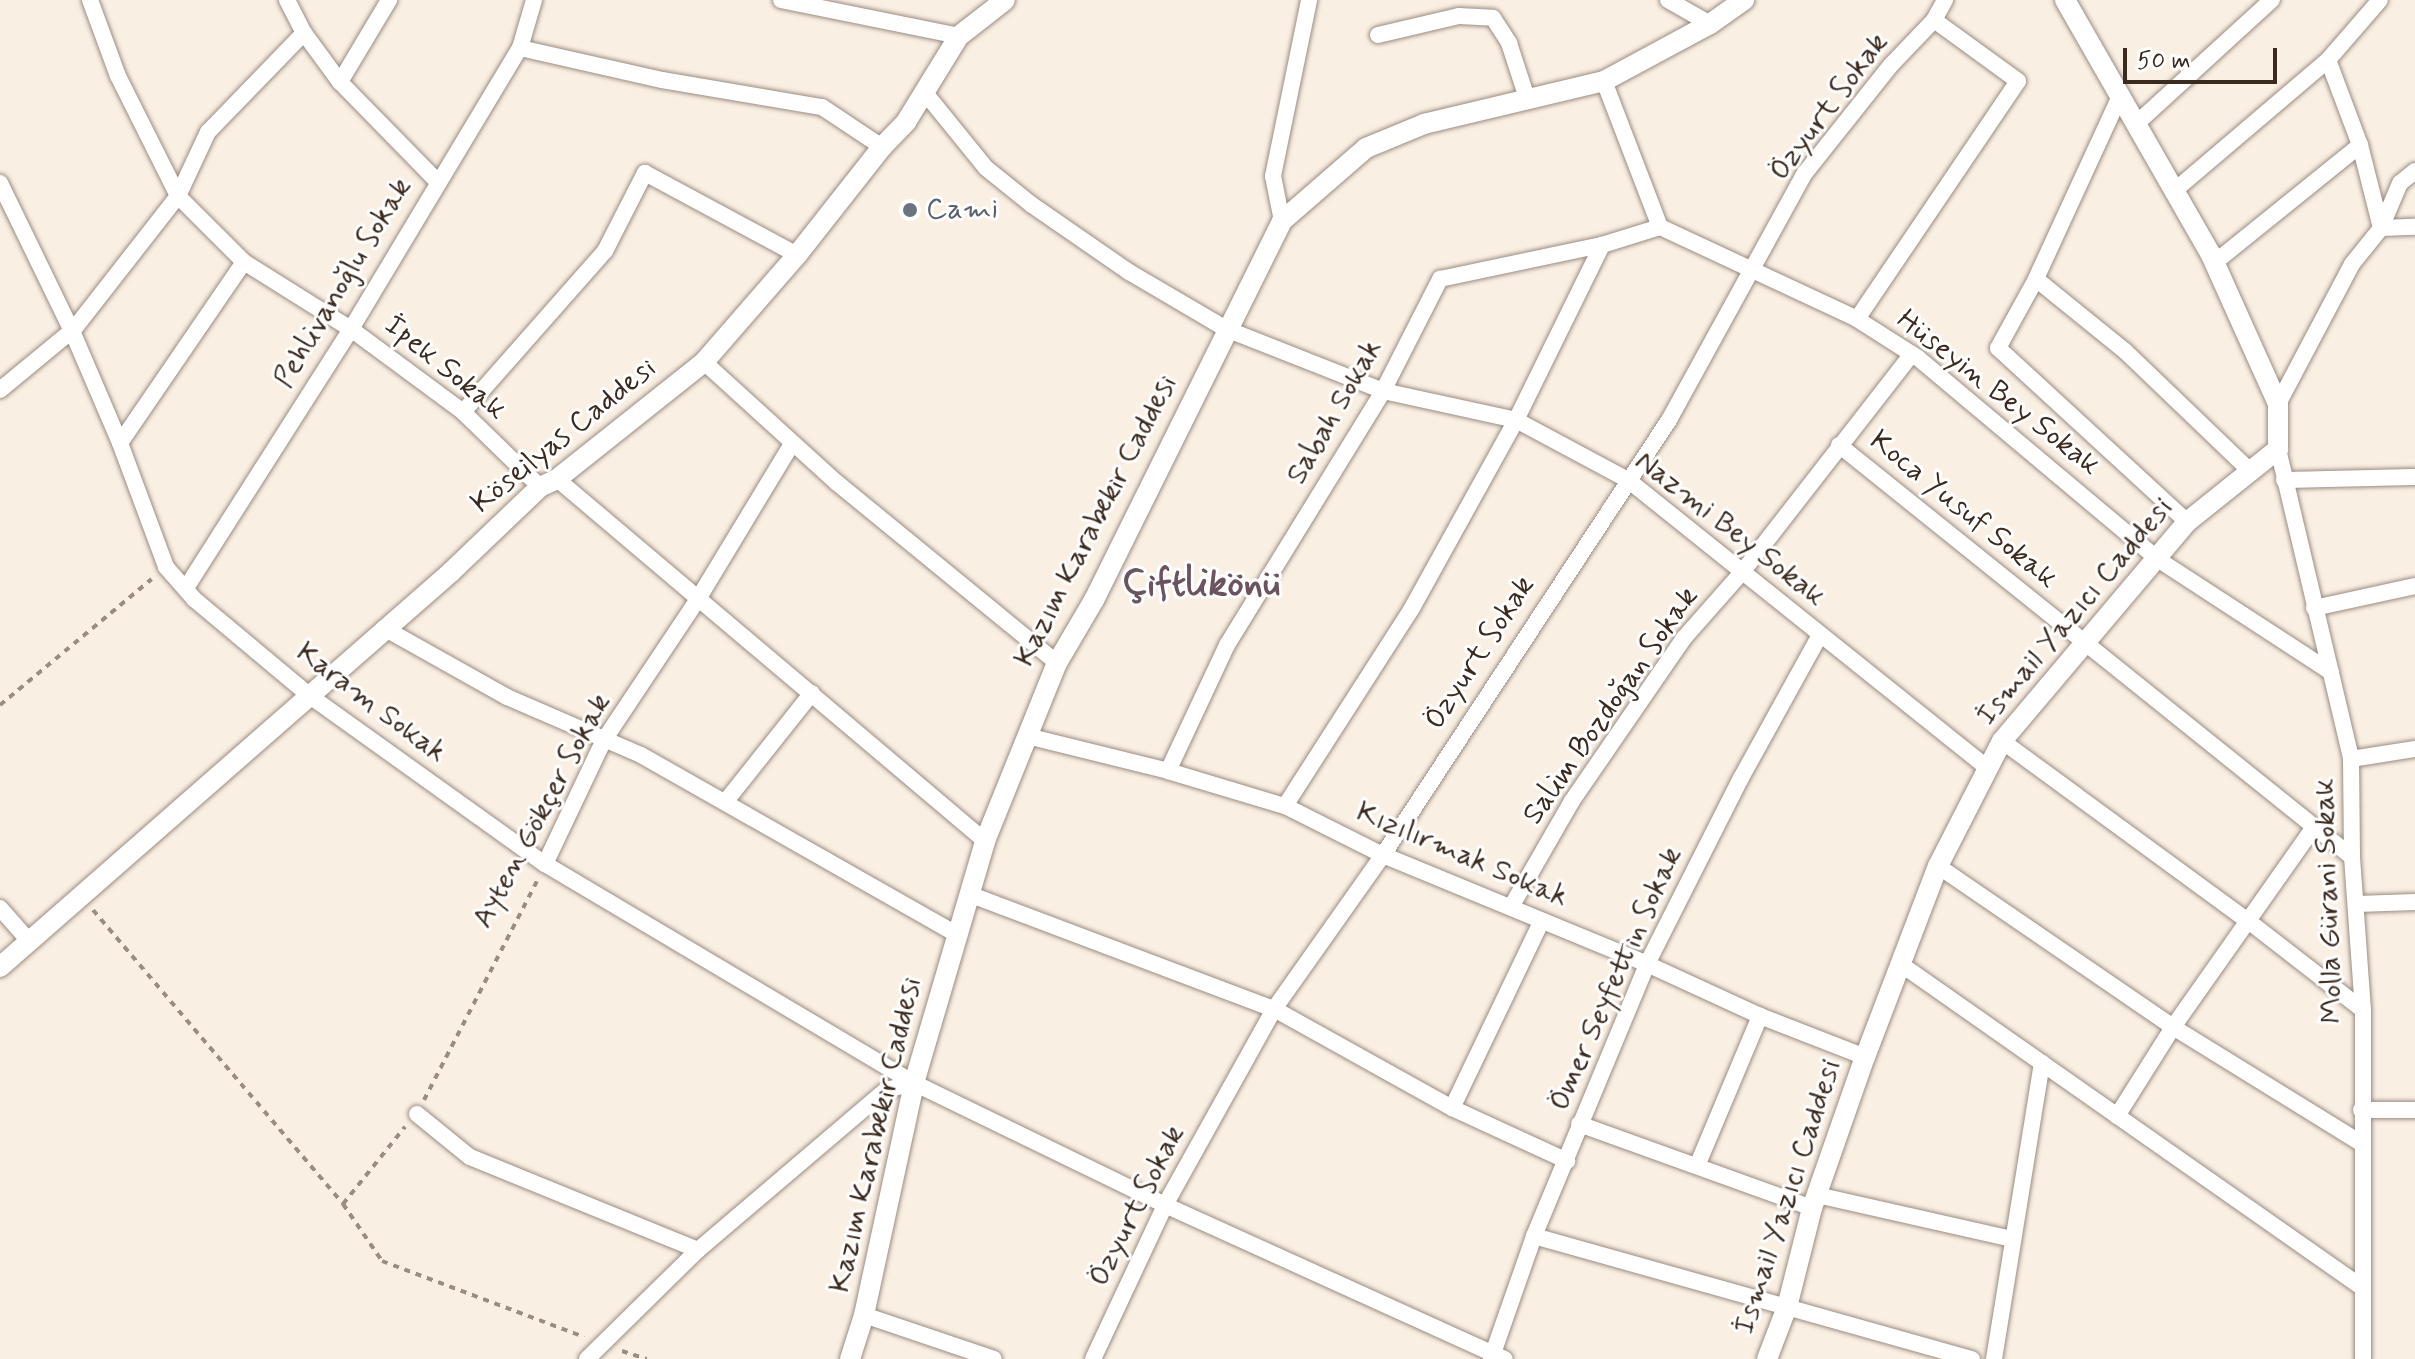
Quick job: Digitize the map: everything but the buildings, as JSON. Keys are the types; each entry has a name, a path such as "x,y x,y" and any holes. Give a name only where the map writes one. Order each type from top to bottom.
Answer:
{"street":[{"name":"İpek Sokak","path":"90,0 118,76 178,196 244,262 351,329 463,412 548,483 698,599 985,841"},
{"path":"287,0 304,33 340,82 437,181"},
{"path":"340,82 389,0"},
{"name":"Pehlivanoğlu Sokak","path":"186,588 351,329 437,181 520,48 534,0"},
{"path":"781,0 959,36"},
{"name":"Köseilyas Caddesi","path":"0,967 451,572 548,483 704,362 906,122 959,36 1005,0"},
{"path":"1668,0 1710,24"},
{"name":"Kazım Karabekir Caddesi","path":"850,1359 864,1315 914,1083 985,841 1057,663 1094,600 1282,221 1366,148 1424,124 1604,81 1710,24 1744,0"},
{"name":"Özyurt Sokak","path":"1093,1359 1165,1205 1274,1009 1383,855 1669,420 1805,173 1891,65 1934,20 1945,0"},
{"path":"2065,0 2214,263 2278,404 2278,449"},
{"path":"2136,124 2272,0"},
{"path":"2174,191 2328,60 2380,0"},
{"path":"1282,221 1273,176 1304,3"},
{"path":"1378,35 1459,16 1493,18 1509,43 1528,101"},
{"path":"1857,319 2018,81 1934,20"},
{"path":"0,390 72,331 178,196 208,132 304,33"},
{"path":"520,48 662,80 822,107 882,147"},
{"path":"2328,60 2360,145 2381,228"},
{"path":"1604,81 1660,227"},
{"name":"Nazmi Bey Sokak","path":"926,94 986,168 1020,196 1129,272 1226,329 1383,391 1516,420 1628,480 1988,768"},
{"path":"2120,96 2036,279 1998,348 2187,522"},
{"path":"2214,263 2360,145"},
{"path":"2278,404 2352,264 2381,228 2400,183 2415,171"},
{"path":"463,412 605,251 645,173 797,255"},
{"name":"Karam Sokak","path":"0,183 5,210 72,331 120,443 166,567 310,696 545,864 914,1083 1165,1205 1496,1358"},
{"name":"Hüseyin Bey Sokak","path":"1660,227 1857,319 1912,354 2159,560 2331,672"},
{"name":"Sabah Sokak","path":"1168,771 1227,645 1383,391 1440,279 1602,245 1660,227"},
{"path":"2381,228 2415,227"},
{"path":"1285,806 1412,608 1516,420 1602,245"},
{"path":"120,443 244,262"},
{"path":"2036,279 2125,351 2250,471"},
{"name":"Salim Bozdoğan Sokak","path":"1511,907 1572,801 1684,638 1743,571 1912,354"},
{"path":"704,362 792,444 1057,663"},
{"name":"Ayten Gökçer Sokak","path":"545,864 604,740 698,599 792,444"},
{"name":"Koca Yusuf Sokak","path":"1839,445 2352,857"},
{"name":"İsmail Yazıcı Caddesi","path":"1767,1359 1787,1307 1814,1201 1865,1057 1938,866 2002,741 2159,560 2187,522 2278,449"},
{"name":"Molla Gürani Sokak","path":"2278,449 2351,759 2352,857 2363,1010 2363,1359"},
{"path":"2284,480 2415,477"},
{"path":"2314,608 2415,586"},
{"path":"384,628 507,697 641,755 956,934"},
{"name":"Ömer Seyfettin Sokak","path":"1496,1358 1534,1236 1647,964 1741,778 1820,635"},
{"path":"726,801 812,693"},
{"name":"Kızılırmak Sokak","path":"1027,736 1168,771 1285,806 1383,855 1647,964 1760,1016 1865,1057"},
{"path":"2002,741 2247,920 2363,1010"},
{"path":"2351,759 2415,749"},
{"path":"2117,1116 2173,1027 2315,826"},
{"path":"1938,866 2173,1027 2361,1143"},
{"path":"969,894 1274,1009 1452,1108 1567,1161"},
{"path":"2357,904 2415,902"},
{"path":"0,908 30,942"},
{"path":"1452,1108 1542,920"},
{"path":"1902,965 2363,1288"},
{"path":"1697,1166 1760,1016"},
{"path":"1994,1359 2042,1063"},
{"path":"587,1359 698,1250 886,1090 914,1083"},
{"path":"2361,1110 2415,1110"},
{"path":"417,1114 470,1157 698,1250"},
{"path":"1579,1124 1697,1166 1814,1201 2013,1239"},
{"path":"1534,1236 1972,1359"},
{"path":"864,1315 994,1359"}],"path":[{"path":"0,705 166,567"},
{"name":"Ayten Gökçer Sokak","path":"343,1204 417,1114 545,864"},
{"path":"81,896 343,1204 382,1261 647,1359"}],"place":[{"name":"Cami","path":"910,210"}],"district":[{"name":"Çiftlikönü","path":"1201,585"}]}
